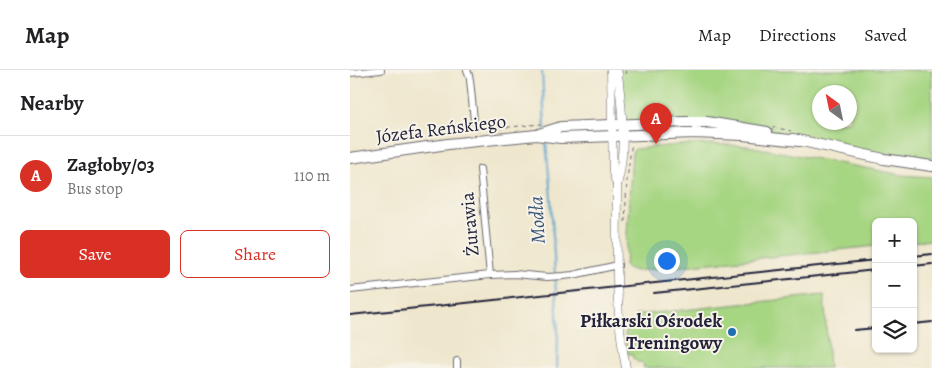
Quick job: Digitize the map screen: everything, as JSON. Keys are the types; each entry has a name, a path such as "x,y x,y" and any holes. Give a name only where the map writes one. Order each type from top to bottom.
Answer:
{"main road":[{"name":"Józefa Reńskiego","path":"350,158 535,130 617,124 707,122 752,128 799,141"},
{"name":"Józefa Reńskiego","path":"535,130 561,138 715,133 799,141"},
{"path":"799,141 884,159 932,166"}],"street":[{"path":"350,73 381,70"},
{"path":"467,70 470,80 474,120"},
{"path":"611,70 618,136 613,173 617,185 619,325 626,368"},
{"path":"617,70 617,124"},
{"name":"Żurawia","path":"480,169 490,275"},
{"path":"350,290 490,275 563,276 618,265"}],"path":[{"path":"626,70 627,78"},
{"path":"474,120 477,122 478,130 535,130"},
{"path":"625,227 627,180 631,148 637,142"}],"green space":[{"path":"618,70 932,70 932,166 884,159 752,128 622,124"},
{"path":"677,145 748,146 902,175 932,177 932,240 917,242 917,218 872,218 872,246 635,271 625,267 632,152 635,149"},
{"name":"Piłkarski Ośrodek Treningowy","path":"824,295 829,368 645,368 640,361 639,363 633,358 632,354 628,354 626,331 633,327 638,327 636,315"}],"waterway":[{"name":"Modła","path":"542,70 545,129"},
{"name":"Modła","path":"546,141 558,334 557,368"}],"railway":[{"path":"917,256 932,254"},
{"path":"350,315 872,260"},
{"path":"917,266 932,264"},
{"path":"654,293 872,270"},
{"path":"917,324 932,322"},
{"path":"854,330 872,328"}],"place":[{"name":"Zagłoby/03","path":"656,144"},
{"name":"Piłkarski Ośrodek Treningowy","path":"732,332"}]}
